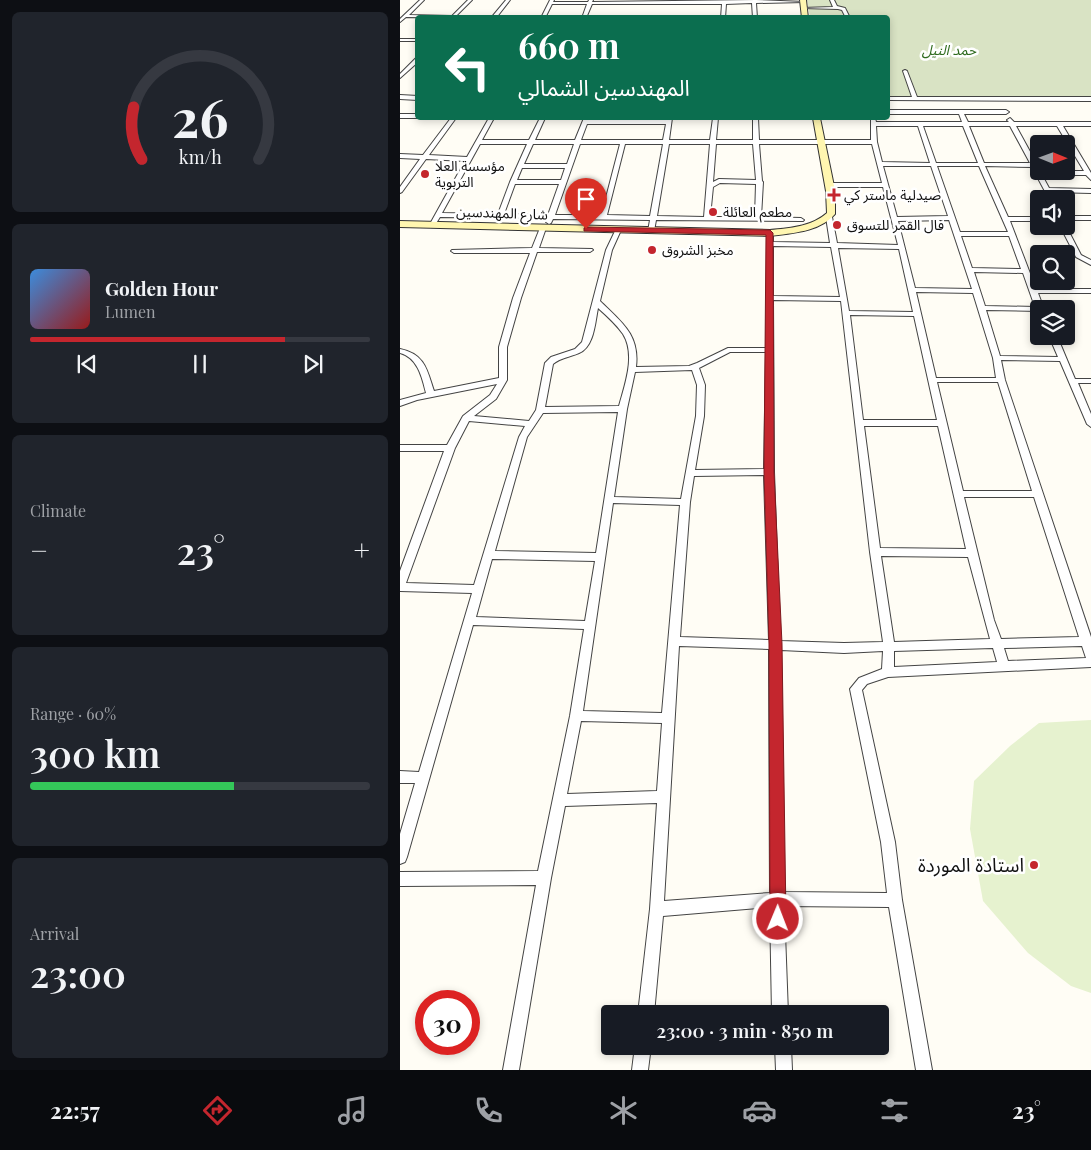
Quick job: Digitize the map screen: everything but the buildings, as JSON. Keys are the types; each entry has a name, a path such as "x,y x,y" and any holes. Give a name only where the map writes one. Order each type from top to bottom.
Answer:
{"main road":[{"path":"816,120 818,142 824,161 828,185 831,209 829,217"},
{"name":"شارع المهندسين","path":"400,224 436,220 545,228 770,233 803,229 829,217"}],"street":[{"path":"400,21 404,15 422,0"},
{"path":"454,15 470,0"},
{"path":"496,15 508,0"},
{"path":"832,0 837,8"},
{"path":"544,15 551,1 754,1 803,3 844,9 847,15"},
{"path":"585,15 591,1"},
{"path":"620,15 624,1"},
{"path":"686,15 689,1"},
{"path":"723,15 724,1"},
{"path":"754,1 755,15"},
{"path":"400,40 415,40"},
{"path":"401,74 415,62"},
{"path":"904,71 915,99"},
{"path":"400,97 415,98"},
{"path":"890,99 1091,101"},
{"path":"1000,101 1030,161"},
{"path":"890,112 1006,112"},
{"path":"962,112 981,164 1012,234 1024,271 1036,300"},
{"path":"400,116 415,116"},
{"path":"400,191 451,120"},
{"path":"436,220 490,120"},
{"path":"500,216 541,120"},
{"path":"479,589 400,586 450,448 466,418 493,397 503,380 503,347 533,251 551,217 586,120 670,120 651,231"},
{"path":"707,218 715,120"},
{"path":"755,120 760,182 758,220"},
{"path":"1004,665 989,620 972,553 902,247 874,142 873,121 920,124 1091,124"},
{"path":"920,124 982,308 997,358 1001,380 1088,641 1091,656"},
{"path":"1059,124 1089,175"},
{"path":"479,142 874,142"},
{"path":"586,229 589,221 605,214 623,142"},
{"path":"400,156 469,159"},
{"path":"880,164 1030,165"},
{"path":"521,166 570,166"},
{"path":"1075,174 1089,175"},
{"path":"1042,180 1049,190"},
{"path":"709,186 720,181 760,182"},
{"path":"513,182 563,182"},
{"path":"828,185 886,185"},
{"path":"1075,191 1091,191"},
{"path":"436,220 500,216 801,220"},
{"path":"829,217 844,299 875,552 889,647 888,672"},
{"path":"724,232 725,218"},
{"path":"894,219 951,218"},
{"path":"1075,218 1091,218"},
{"path":"1006,219 1030,219"},
{"path":"400,857 523,437 540,410 548,363 578,351 585,345 609,250 618,230"},
{"path":"770,233 769,472 775,644 776,860 779,899 780,1005"},
{"path":"957,234 1012,234"},
{"path":"1068,235 1078,256 1091,263"},
{"path":"770,244 902,247"},
{"path":"454,251 590,250"},
{"path":"969,270 1024,271"},
{"path":"912,290 975,290"},
{"path":"1033,291 1091,291"},
{"path":"770,298 844,299"},
{"path":"511,1070 544,878 576,716 623,409 631,370 631,341 627,334 596,302"},
{"path":"982,308 1030,309"},
{"path":"845,313 917,314"},
{"path":"1057,345 1091,424"},
{"path":"631,370 695,367 728,350 769,350"},
{"path":"400,351 408,352 420,361 431,394"},
{"path":"997,358 1063,360"},
{"path":"647,1005 657,909 668,718 676,642 685,502 700,416 701,385 695,367"},
{"path":"400,403 431,394 503,380"},
{"path":"933,380 1001,380"},
{"path":"1073,381 1091,381"},
{"path":"540,410 623,409"},
{"path":"466,418 530,424"},
{"path":"859,423 941,423"},
{"path":"400,448 450,448"},
{"path":"689,473 769,472"},
{"path":"958,494 1038,494"},
{"path":"610,500 685,502"},
{"path":"875,552 972,553"},
{"path":"488,555 601,557"},
{"path":"468,621 589,625"},
{"path":"676,642 775,644 844,648 1088,641"},
{"path":"924,1070 895,900 888,842 856,689 863,681 888,672 1091,662"},
{"path":"576,716 668,718"},
{"path":"400,777 423,778"},
{"path":"559,800 663,797"},
{"path":"400,879 544,878"},
{"path":"657,909 779,899 895,900"},
{"path":"640,1070 642,1055"},
{"path":"783,1055 784,1070"}],"green space":[{"name":"حمد النيل","path":"807,0 1091,0 1091,100 890,100 890,15 810,15"},
{"name":"استادة الموردة","path":"1091,720 1091,993 1071,986 1028,953 983,901 970,829 974,781 1010,746 1039,723"}],"place":[{"name":"مؤسسة العلا التربوية","path":"425,174"},
{"name":"صيدلية ماستر كي","path":"834,195"},
{"name":"مطعم العائلة","path":"713,212"},
{"name":"فال القمر للتسوق","path":"837,225"},
{"name":"مخبز الشروق","path":"652,250"},
{"name":"استادة الموردة","path":"1034,865"}],"route":[{"path":"586,229 770,233 769,472 775,644 778,919"}]}
